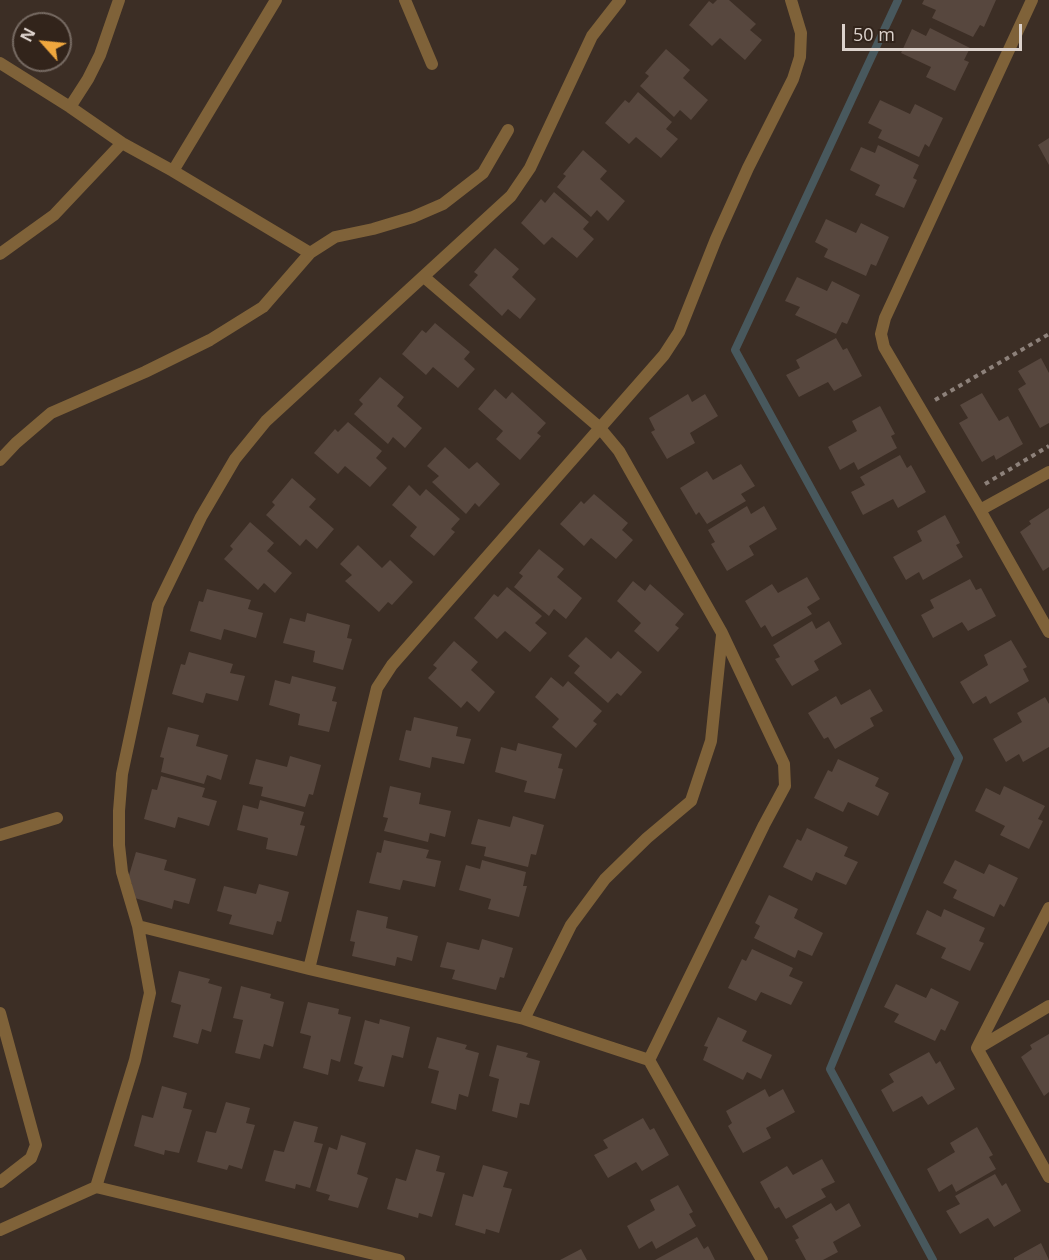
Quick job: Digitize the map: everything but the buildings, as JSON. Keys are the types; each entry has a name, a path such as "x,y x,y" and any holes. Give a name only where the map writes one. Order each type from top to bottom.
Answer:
{"street":[{"path":"70,107 100,55 119,0"},
{"path":"173,171 276,0"},
{"path":"405,0 432,64"},
{"path":"96,1187 135,1060 150,993 138,926 122,872 119,812 122,774 158,605 201,517 235,459 266,421 511,196 530,168 592,36 620,0"},
{"path":"309,969 378,688 392,665 599,427 664,356 679,332 748,168 793,78 800,57 801,33 791,0"},
{"path":"1032,0 885,318 881,334 884,347 1049,632"},
{"path":"0,63 122,143 310,253"},
{"path":"0,460 51,413 145,372 210,340 263,307 310,253 335,237 413,217 443,204 483,173 508,130"},
{"path":"0,254 54,215 122,143"},
{"path":"424,277 599,427 619,451 722,633 784,764 785,786 649,1060"},
{"path":"980,510 1049,472"},
{"path":"524,1019 571,925 605,879 647,838 691,801 711,741 722,633"},
{"path":"0,835 57,818"},
{"path":"977,1048 1049,908"},
{"path":"138,926 524,1019 649,1060 762,1260"},
{"path":"977,1048 1049,1006"},
{"path":"0,1013 36,1145 31,1158 0,1182"},
{"path":"977,1048 1049,1177"},
{"path":"0,1230 96,1187 399,1260"}],"path":[{"path":"926,405 1049,334"},
{"path":"983,485 1049,446"}],"waterway":[{"path":"898,0 735,350 959,758 830,1069 933,1260"}]}
